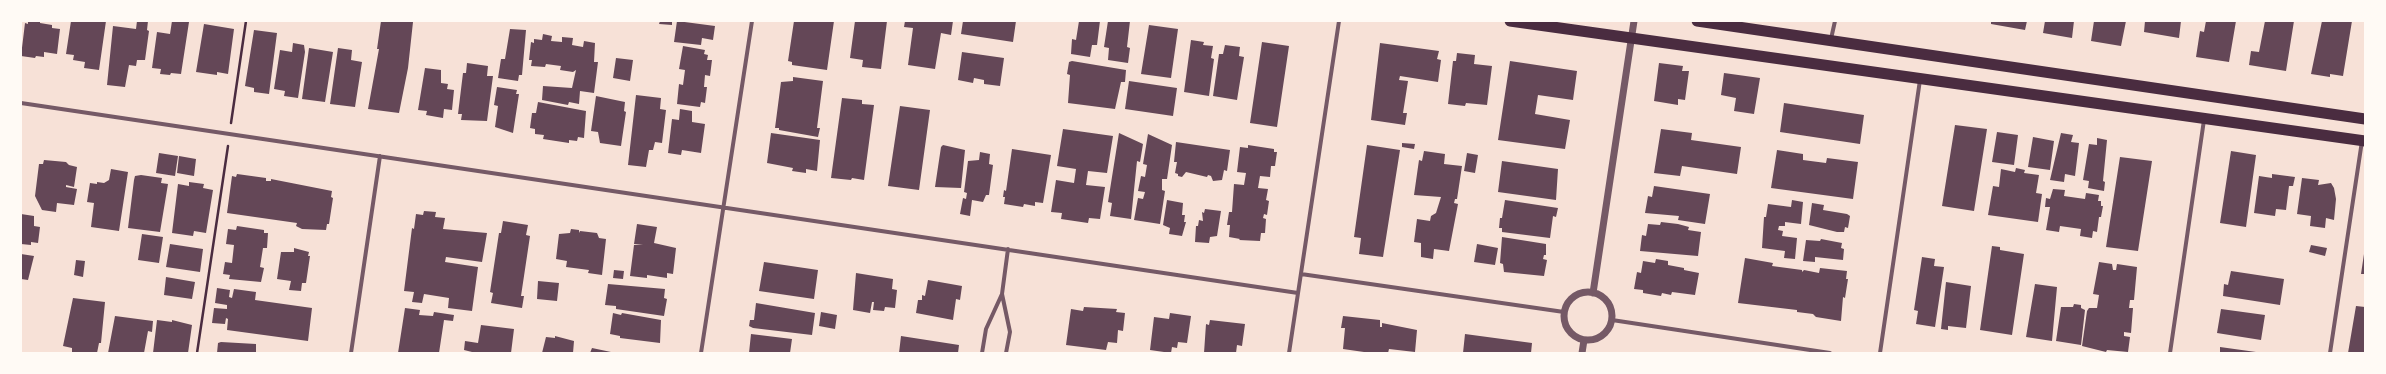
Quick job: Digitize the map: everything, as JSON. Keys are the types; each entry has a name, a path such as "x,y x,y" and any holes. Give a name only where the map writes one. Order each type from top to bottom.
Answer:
{"highway":[{"path":"1510,21 1920,80 2364,141"},
{"path":"1697,21 2365,119"}],"street":[{"path":"701,353 752,21"},
{"path":"1289,353 1340,21"},
{"path":"1593,292 1634,21"},
{"path":"1831,41 1834,21"},
{"path":"1880,353 1920,80"},
{"path":"21,103 1298,292"},
{"path":"2170,353 2204,118"},
{"path":"2330,353 2364,141"},
{"path":"351,353 380,156"},
{"path":"982,353 986,329 1002,294 1008,249"},
{"path":"1301,274 1564,312"},
{"path":"1593,292 1606,300 1610,306 1612,320 1605,333 1599,338 1584,340 1571,333 1566,327 1564,312 1571,299 1578,294 1593,292"},
{"path":"1002,294 1010,332 1006,353"},
{"path":"1612,320 1830,353"},
{"path":"1582,353 1584,340"}],"path":[{"path":"197,353 246,21"}],"building":[{"path":"28,21 40,21 40,23 52,25 52,28 60,29 57,54 44,52 44,57 36,56 35,58 21,56 25,23 28,24"},
{"path":"71,21 106,21 99,70 84,68 85,62 73,60 74,55 66,54"},
{"path":"137,21 148,21 147,30 149,31 145,60 137,60 136,66 129,65 125,87 107,85 113,26 136,29"},
{"path":"172,21 189,22 181,74 160,74 161,69 152,68 157,32 170,34"},
{"path":"381,21 413,22 408,68 399,113 368,109 379,49 377,49"},
{"path":"660,21 672,21 672,25 659,24"},
{"path":"677,21 715,26 713,40 702,38 701,45 674,42"},
{"path":"794,21 834,21 827,70 792,65 792,62 788,61"},
{"path":"855,21 887,21 881,69 862,67 863,60 850,58"},
{"path":"905,21 953,21 951,35 941,33 935,69 908,65 913,28 904,27"},
{"path":"963,21 1016,21 1013,42 961,34"},
{"path":"1079,21 1100,21 1097,45 1092,45 1090,57 1071,54 1072,39 1076,40"},
{"path":"1108,21 1130,21 1127,47 1130,48 1128,63 1108,60 1109,48 1104,47"},
{"path":"1991,21 2027,21 2025,30 1991,24"},
{"path":"2045,21 2074,21 2072,38 2043,33"},
{"path":"2094,21 2126,21 2121,46 2091,41"},
{"path":"2145,21 2181,21 2179,38 2144,32"},
{"path":"2206,21 2236,21 2229,62 2196,57 2200,31 2204,32"},
{"path":"2265,21 2294,21 2286,71 2249,65 2251,51 2259,52"},
{"path":"2322,21 2352,21 2343,76 2330,74 2330,77 2311,74"},
{"path":"204,24 234,29 228,74 217,72 217,75 196,72"},
{"path":"1149,25 1178,29 1171,78 1141,74"},
{"path":"510,29 526,30 522,75 519,75 518,81 498,78 501,59 505,59"},
{"path":"254,30 277,33 269,94 254,92 254,88 245,86"},
{"path":"543,34 552,36 551,41 562,42 562,37 573,38 572,45 583,47 584,41 595,43 594,62 598,62 594,93 580,91 579,104 569,102 568,105 542,100 543,86 572,88 576,70 573,72 560,70 561,66 546,64 545,67 531,66 532,60 529,60 531,42 534,43 534,39 542,40"},
{"path":"1191,40 1204,42 1203,45 1213,46 1211,58 1214,59 1209,96 1184,92"},
{"path":"1262,42 1289,46 1277,127 1250,123"},
{"path":"293,43 304,45 305,52 298,98 284,96 285,91 274,89 280,50 292,52"},
{"path":"1380,43 1439,51 1437,59 1441,60 1438,82 1400,76 1399,80 1408,81 1403,113 1407,113 1405,125 1371,120"},
{"path":"1225,45 1240,47 1239,56 1244,57 1237,100 1213,96 1219,54 1223,54"},
{"path":"683,46 705,50 704,54 708,55 707,60 712,60 710,76 705,75 704,87 707,87 705,103 701,102 700,107 677,104 679,84 683,85 685,70 679,69"},
{"path":"309,48 333,52 325,102 302,99"},
{"path":"338,48 352,50 351,60 362,62 355,107 330,104"},
{"path":"962,52 1004,58 1000,86 984,84 984,80 974,78 973,83 958,80"},
{"path":"1457,53 1475,55 1474,64 1492,66 1487,105 1466,103 1465,106 1448,104 1453,61 1456,61"},
{"path":"616,58 633,60 630,81 613,78"},
{"path":"1072,61 1126,70 1125,82 1121,82 1115,109 1068,103 1070,75 1067,74 1069,62"},
{"path":"1510,61 1577,71 1573,100 1538,95 1535,114 1570,120 1565,149 1498,140"},
{"path":"467,63 488,66 487,76 493,76 487,121 461,120 462,114 458,114 463,73 466,73"},
{"path":"1659,63 1683,66 1682,71 1689,71 1685,100 1678,99 1678,105 1654,101"},
{"path":"425,68 441,70 441,83 448,84 447,89 454,90 452,110 444,109 443,118 426,115 427,111 418,110"},
{"path":"1724,73 1760,78 1754,114 1734,111 1736,98 1721,95"},
{"path":"793,77 823,81 817,128 820,128 818,137 775,128 781,82 793,81"},
{"path":"1129,81 1177,88 1173,116 1125,109"},
{"path":"497,87 517,90 516,94 519,94 513,133 495,127 498,106 494,105"},
{"path":"636,95 661,98 660,109 666,110 662,143 655,142 653,150 649,150 646,167 628,165"},
{"path":"596,96 625,102 624,111 626,112 621,146 600,143 598,132 591,131"},
{"path":"842,98 862,100 862,104 874,105 864,180 852,178 851,180 831,178"},
{"path":"538,102 586,111 584,138 578,137 577,141 569,140 569,143 543,139 544,135 535,134 535,129 530,128 532,113 536,113"},
{"path":"1784,103 1864,115 1860,144 1780,132"},
{"path":"900,106 930,110 919,190 888,186"},
{"path":"680,109 692,111 692,122 705,124 701,153 682,150 681,155 668,153 672,119 679,120"},
{"path":"1955,125 1987,129 1974,211 1942,206"},
{"path":"1063,129 1113,136 1107,173 1088,171 1086,185 1105,187 1100,219 1089,218 1088,223 1061,219 1062,213 1051,212 1056,180 1074,183 1076,169 1057,166"},
{"path":"1661,129 1692,133 1691,140 1741,147 1737,174 1682,166 1680,176 1654,173"},
{"path":"1997,132 2018,135 2014,165 1992,162"},
{"path":"771,133 820,140 817,171 806,169 806,173 792,171 793,168 767,163"},
{"path":"1119,133 1143,144 1140,162 1137,161 1131,219 1110,216 1112,203 1108,202"},
{"path":"2061,133 2073,135 2071,142 2079,143 2075,176 2065,174 2064,182 2050,180"},
{"path":"1148,134 1172,145 1167,179 1162,179 1162,190 1165,191 1160,224 1134,220 1138,198 1143,199 1145,192 1138,191 1141,176 1145,177 1147,165 1143,164"},
{"path":"2033,137 2054,141 2050,170 2028,167"},
{"path":"2097,138 2107,140 2103,181 2105,182 2104,191 2088,188 2089,181 2083,180 2089,144 2097,145"},
{"path":"1176,142 1230,150 1227,171 1224,170 1222,180 1213,181 1211,176 1208,175 1207,177 1186,172 1182,177 1178,176 1178,174 1175,173 1177,162 1174,162"},
{"path":"1402,143 1415,144 1414,149 1402,147"},
{"path":"943,145 965,150 961,188 935,187 941,147"},
{"path":"1248,145 1274,149 1274,152 1277,152 1275,166 1271,166 1270,177 1260,176 1258,188 1268,189 1266,200 1269,201 1267,215 1264,214 1263,218 1266,219 1265,233 1261,233 1260,241 1239,240 1240,239 1229,237 1230,225 1227,225 1229,212 1232,212 1234,184 1244,185 1246,173 1237,172 1240,147 1248,148"},
{"path":"1367,145 1400,150 1383,257 1359,254 1361,238 1354,237"},
{"path":"1012,149 1051,155 1043,203 1035,202 1035,206 1024,204 1023,207 1004,204 1004,190 1006,191"},
{"path":"1777,150 1803,154 1803,160 1826,163 1827,158 1858,162 1853,199 1771,188"},
{"path":"1424,151 1445,154 1444,164 1462,166 1457,199 1455,199 1454,203 1458,204 1449,251 1434,249 1433,259 1421,257 1421,243 1414,242 1417,219 1430,221 1431,216 1436,213 1441,197 1414,195 1419,160 1422,161"},
{"path":"2231,151 2256,155 2246,227 2220,223"},
{"path":"980,152 990,154 989,164 993,165 989,195 986,195 983,202 972,200 970,216 960,214 963,198 966,199 967,193 964,192 968,161 979,160"},
{"path":"159,153 178,156 175,176 156,173"},
{"path":"1467,153 1478,155 1475,173 1464,171"},
{"path":"179,156 196,159 194,176 177,173"},
{"path":"2120,157 2152,161 2138,251 2106,247"},
{"path":"44,160 66,162 69,165 77,167 74,187 66,185 66,187 77,189 74,205 57,203 56,212 42,210 35,196 39,164 43,164"},
{"path":"1502,161 1558,169 1556,200 1498,192"},
{"path":"2016,168 2025,170 2024,173 2039,175 2036,193 2042,194 2038,222 1988,215 1993,186 1999,187 2001,169 2015,172"},
{"path":"111,169 128,172 119,231 91,227 94,203 87,202 90,183 104,183 109,180"},
{"path":"237,174 266,178 266,181 271,181 271,179 332,191 331,197 333,198 329,224 327,224 326,230 302,229 296,226 297,223 227,213 232,176 236,177"},
{"path":"2272,174 2295,177 2293,186 2289,186 2286,210 2276,209 2275,216 2254,213 2259,176 2272,178"},
{"path":"141,175 162,178 161,183 168,184 160,232 128,228 134,180 135,176"},
{"path":"2302,178 2319,180 2318,185 2331,183 2334,188 2336,199 2334,220 2326,218 2325,228 2310,226 2311,216 2297,214"},
{"path":"189,182 204,184 203,188 213,190 206,233 194,231 193,236 172,233 178,184 189,186"},
{"path":"1654,186 1710,194 1705,224 1678,220 1679,216 1645,213 1648,196 1652,197"},
{"path":"2053,189 2065,190 2064,196 2085,199 2086,193 2099,195 2098,201 2101,201 2101,206 2103,206 2101,217 2099,217 2097,232 2093,231 2092,238 2080,236 2081,229 2060,226 2059,232 2046,230 2050,207 2045,207 2046,198 2050,199"},
{"path":"1167,200 1183,203 1182,215 1185,215 1184,222 1186,222 1182,236 1169,234 1170,228 1163,225"},
{"path":"1505,200 1558,208 1556,217 1553,216 1550,238 1502,232 1502,228 1499,228 1500,218 1502,218"},
{"path":"1792,200 1803,202 1801,224 1785,222 1785,226 1779,226 1778,230 1783,231 1782,236 1797,238 1795,259 1784,258 1785,251 1762,248 1764,217 1766,217 1768,204 1791,207"},
{"path":"1812,203 1824,205 1823,210 1847,214 1850,216 1848,228 1845,227 1844,232 1837,232 1809,225"},
{"path":"1205,209 1221,211 1217,236 1210,237 1209,243 1195,242 1196,226 1198,226 1199,220 1203,221 1202,212 1204,213"},
{"path":"424,211 436,212 435,217 445,218 443,229 487,233 482,262 446,257 445,262 478,267 472,311 448,308 449,298 424,294 422,303 412,302 414,292 404,291 412,228 414,229 416,214 423,215"},
{"path":"21,214 34,216 34,226 40,227 38,243 31,242 31,245 21,244"},
{"path":"503,221 528,225 526,235 530,236 521,296 524,296 522,308 491,303 493,293 490,292 499,233 501,233"},
{"path":"1661,222 1678,224 1689,227 1688,230 1701,232 1698,256 1640,251 1642,235 1646,236 1648,224 1660,225"},
{"path":"637,224 657,227 654,243 676,248 673,274 667,273 667,278 647,275 647,278 630,276 634,245 643,245 634,244"},
{"path":"237,226 264,230 264,233 268,233 267,248 263,248 260,267 264,268 261,282 229,279 230,275 223,274 225,262 232,263 234,245 226,244 228,229 236,230"},
{"path":"571,229 579,230 579,233 580,231 597,233 599,238 606,239 602,275 588,273 589,270 566,267 567,261 556,259 559,234 570,233"},
{"path":"142,234 163,237 159,263 138,260"},
{"path":"1502,237 1546,244 1546,255 1544,255 1543,259 1547,260 1544,276 1504,272 1503,264 1500,263"},
{"path":"1821,239 1842,243 1841,248 1844,249 1843,260 1815,257 1815,262 1803,261 1806,240 1820,241"},
{"path":"170,244 203,249 200,272 166,267"},
{"path":"1477,244 1498,248 1495,265 1474,262"},
{"path":"2311,245 2327,248 2325,256 2309,252"},
{"path":"1992,246 2000,247 2000,250 2024,254 2012,335 1980,330"},
{"path":"294,248 309,252 308,256 310,256 306,283 302,283 301,291 289,290 291,281 277,279 281,252 294,252"},
{"path":"21,254 34,256 28,280 21,279"},
{"path":"2364,254 2365,274 2361,274"},
{"path":"1922,257 1935,259 1934,266 1944,267 1935,327 1916,324 1918,311 1914,310"},
{"path":"1745,258 1773,263 1772,266 1802,270 1802,272 1804,270 1819,273 1820,268 1847,271 1846,279 1848,279 1845,298 1843,297 1841,321 1816,317 1813,314 1797,312 1797,310 1738,303"},
{"path":"1656,259 1668,261 1668,265 1699,273 1695,295 1672,292 1671,295 1662,293 1661,296 1643,293 1643,290 1634,289 1637,272 1641,273 1643,261 1655,263"},
{"path":"76,260 85,261 83,277 74,275"},
{"path":"764,262 818,270 814,299 759,291"},
{"path":"2099,262 2112,264 2113,270 2116,270 2117,264 2137,267 2134,300 2130,300 2129,308 2133,308 2131,333 2124,332 2124,336 2130,337 2128,352 2107,350 2106,352 2082,346 2087,311 2089,308 2097,308 2099,295 2093,294"},
{"path":"614,270 624,271 623,279 613,278"},
{"path":"2231,271 2284,279 2280,305 2223,296 2224,284 2228,285"},
{"path":"856,273 893,279 892,289 897,290 895,308 885,307 884,311 873,310 874,302 872,302 870,313 853,310"},
{"path":"166,277 195,282 192,299 164,295"},
{"path":"928,280 962,286 960,300 956,299 953,320 916,313 918,300 922,300 922,295 925,296"},
{"path":"538,281 559,283 557,301 537,299"},
{"path":"1946,282 1971,286 1966,328 1948,326 1948,330 1941,329"},
{"path":"608,284 665,289 664,298 667,299 664,316 616,309 616,306 605,305"},
{"path":"2035,284 2057,287 2052,341 2026,337"},
{"path":"217,288 230,290 229,297 232,298 234,289 256,292 255,300 312,308 308,341 227,330 228,319 226,318 225,324 212,323 214,308 227,309 227,305 215,303"},
{"path":"73,298 105,302 101,343 99,343 97,353 72,353 72,348 63,346"},
{"path":"756,303 815,313 812,335 753,328 749,326 750,320 754,320"},
{"path":"2074,304 2081,305 2081,308 2085,310 2081,345 2056,341 2061,307 2073,307"},
{"path":"2356,306 2365,307 2365,353 2348,353"},
{"path":"1084,307 1117,309 1116,312 1125,313 1123,331 1118,330 1117,343 1108,342 1106,350 1066,345 1071,309 1083,311"},
{"path":"405,308 420,310 419,315 433,316 434,312 454,315 453,321 444,320 439,353 398,353"},
{"path":"2221,309 2265,315 2261,340 2217,333"},
{"path":"821,312 837,315 835,329 819,326"},
{"path":"613,313 621,315 622,313 661,320 660,343 620,338 620,336 610,334"},
{"path":"1170,313 1191,316 1187,343 1178,342 1177,348 1172,347 1171,353 1150,350 1154,317 1169,319"},
{"path":"115,316 153,321 152,332 148,331 144,353 108,353"},
{"path":"1343,316 1380,320 1380,327 1382,327 1382,323 1417,330 1415,352 1389,349 1388,353 1371,353 1343,349 1345,328 1341,328"},
{"path":"157,320 172,322 172,320 192,325 188,353 153,353"},
{"path":"1210,320 1245,324 1242,346 1237,345 1236,353 1204,353 1206,324 1209,325"},
{"path":"481,325 514,329 511,353 476,353 464,350 465,341 478,343"},
{"path":"751,334 792,339 790,353 749,353"},
{"path":"1465,334 1532,343 1531,353 1463,353"},
{"path":"555,336 574,341 573,353 542,353 546,337 555,338"},
{"path":"901,336 959,345 958,353 899,353"},
{"path":"218,343 256,344 256,353 217,353"},
{"path":"2220,347 2256,352 2256,353 2220,353"},
{"path":"592,348 611,352 611,353 590,353"}]}
